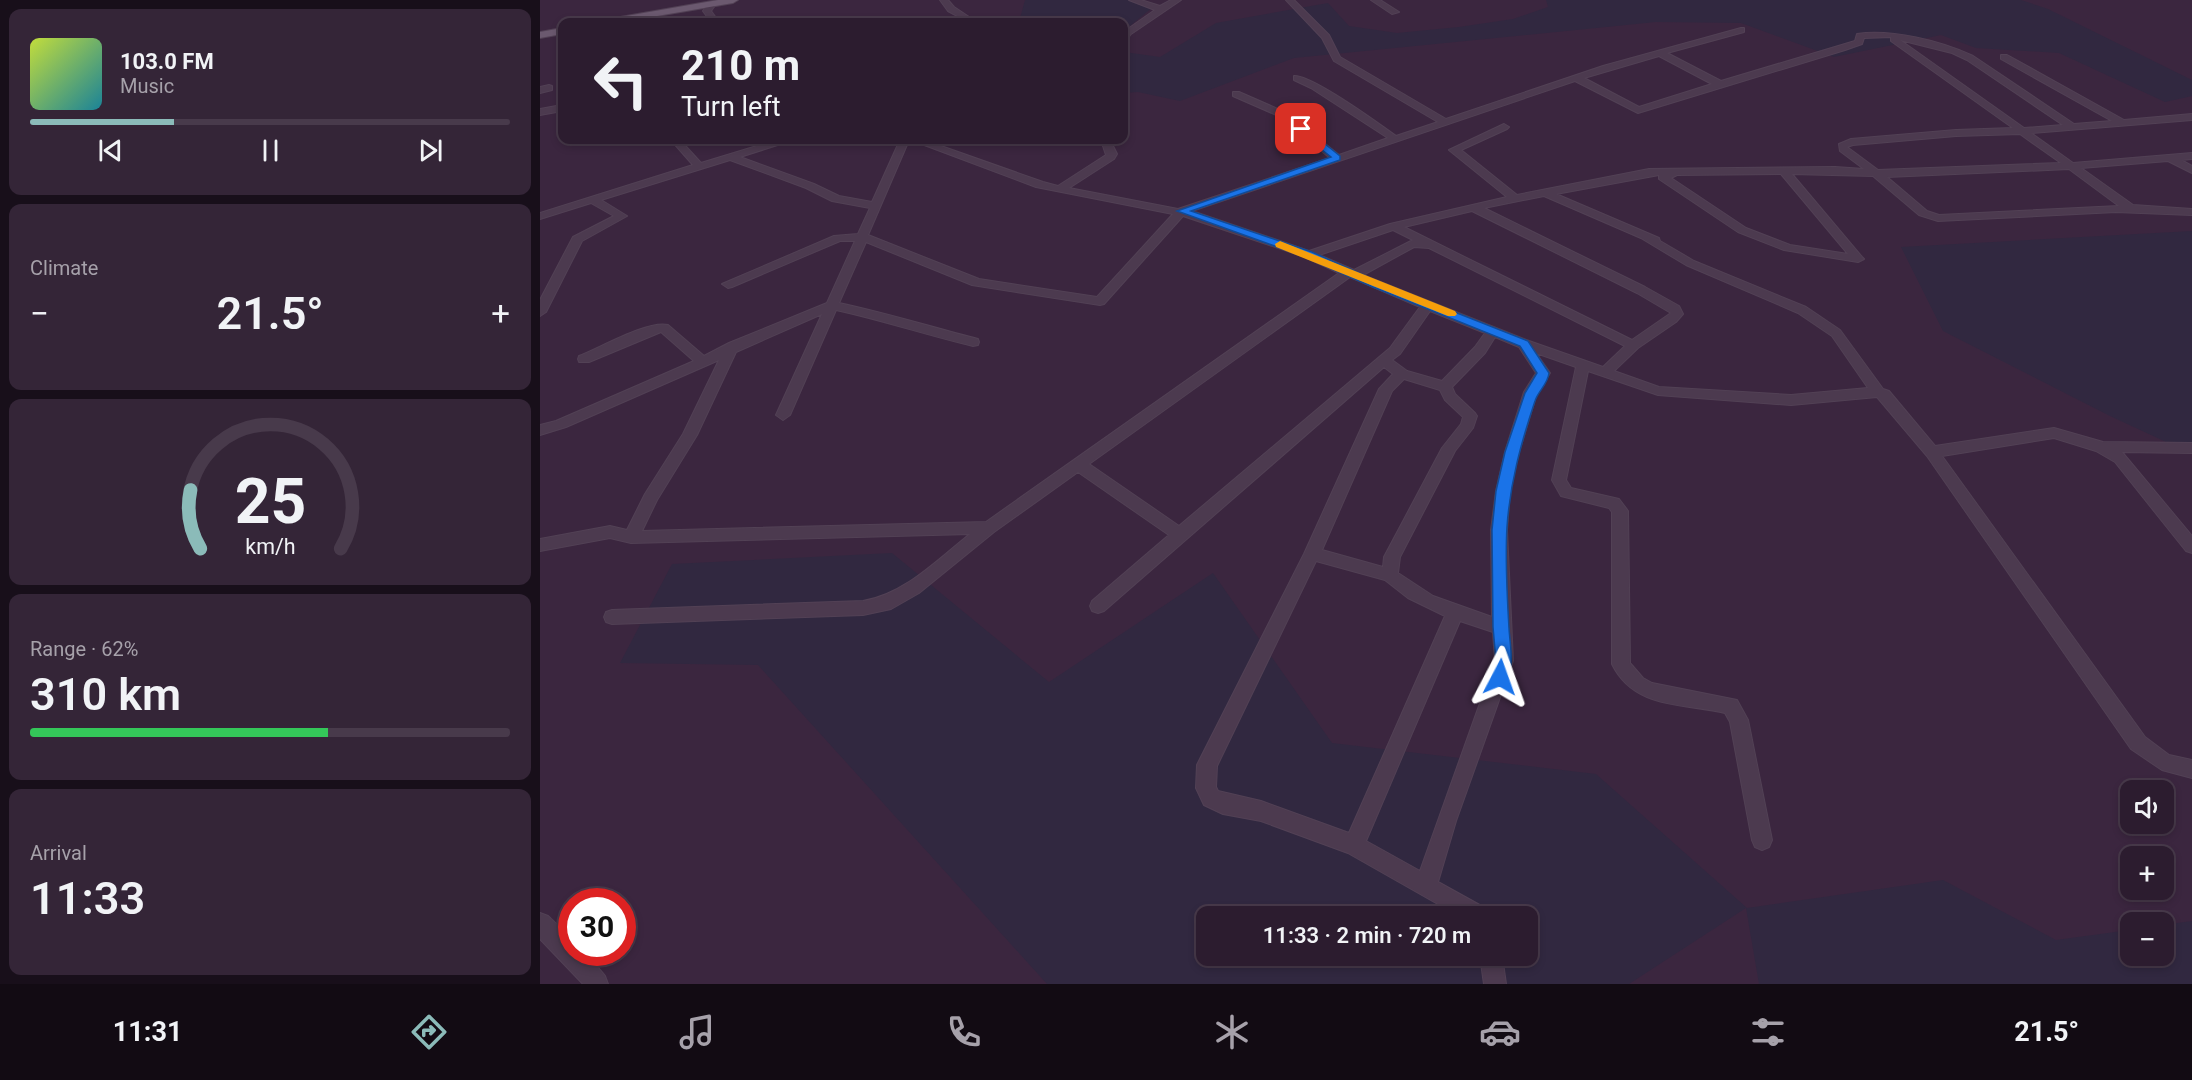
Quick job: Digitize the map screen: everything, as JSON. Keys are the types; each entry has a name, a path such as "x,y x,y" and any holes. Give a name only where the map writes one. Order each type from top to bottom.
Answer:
{"main road":[{"path":"632,18 731,0"},
{"path":"540,35 558,32"}],"street":[{"path":"944,0 951,9 966,18"},
{"path":"1133,0 1161,9"},
{"path":"1128,33 1177,0"},
{"path":"1290,0 1326,37 1337,59 1444,122"},
{"path":"1375,0 1395,12"},
{"path":"712,4 707,11 712,18"},
{"path":"728,284 838,238 863,237 976,282 1100,301 1182,211 1576,78 1741,30"},
{"path":"1576,78 1638,110 1831,53 1859,42 1860,36 1888,35 1932,44 1963,54 2074,128"},
{"path":"1888,35 2131,209"},
{"path":"1662,54 1720,84"},
{"path":"2004,57 2125,124"},
{"path":"1297,78 1314,86 1395,139"},
{"path":"1236,94 1284,115 1337,158"},
{"path":"540,112 558,109"},
{"path":"2192,117 2074,128 1914,135 1851,142 1842,146 1879,174 1923,213 1938,218 2039,214 2086,209 2192,212"},
{"path":"1504,128 1454,150 1515,199"},
{"path":"679,144 700,167"},
{"path":"540,216 772,144"},
{"path":"783,415 903,144"},
{"path":"927,144 1040,185 1115,201 1182,211 1309,255 1524,344 1658,391 1791,400 1878,392"},
{"path":"1060,189 1110,157 1112,154 1108,144"},
{"path":"1309,255 1394,226 1473,207 1649,172 1835,170 1879,174 2073,166 2192,156"},
{"path":"731,157 810,186 836,199 876,206"},
{"path":"2169,158 2192,170"},
{"path":"1675,172 1663,177 1742,230 1788,248 1858,259 1784,171"},
{"path":"1545,193 1646,237 1690,263 1802,310 1836,333 1878,392 1889,398 1932,452 2138,742 2161,761 2178,768 2192,769"},
{"path":"540,312 577,239 622,216 593,200"},
{"path":"1473,207 1676,309 1677,314 1672,320 1633,345 1605,372"},
{"path":"1394,226 1633,345"},
{"path":"1646,237 1672,241"},
{"path":"612,617 864,608 885,604 913,588 989,528 1351,273 1412,243 1433,245"},
{"path":"1098,606 1395,351 1428,304"},
{"path":"540,430 561,423 832,305 886,317 916,328 973,342"},
{"path":"584,359 650,331 664,328 702,361"},
{"path":"1445,387 1451,378 1480,350 1493,331"},
{"path":"1427,887 1431,866 1446,821 1504,661 1501,627 1500,530 1503,491 1512,452 1532,393 1543,373 1524,344"},
{"path":"631,537 650,498 690,435 728,354 734,346"},
{"path":"1384,361 1402,374 1445,387 1450,397 1470,416 1468,425 1449,448 1392,557 1390,575"},
{"path":"1583,365 1559,480 1566,492 1614,503 1620,511 1621,664 1628,677 1655,692 1714,701 1731,706 1739,720 1762,840"},
{"path":"1402,374 1386,388 1312,554 1207,765 1206,788 1211,798 1223,804 1261,811 1354,845 1462,906"},
{"path":"1932,452 2054,433 2101,447 2120,458 2192,547"},
{"path":"2101,447 2192,448"},
{"path":"1078,464 1180,535"},
{"path":"540,545 610,532 631,537 989,528"},
{"path":"1312,554 1390,575 1402,587 1455,612 1501,627"},
{"path":"1354,845 1455,612"},
{"path":"540,924 577,960 597,984"},
{"path":"1492,966 1495,984"}],"shaded area":[{"path":"1025,0 1133,0 1153,7 1128,28 1128,18 1020,18"},
{"path":"1546,0 2021,0 2048,9 2192,80 2192,96 2165,102 2059,53 1976,48 1941,35 1834,57 1741,23 1656,22 1294,58 1180,101 1138,92 1128,93 1128,53 1160,57 1216,23 1328,3 1349,26 1397,33 1513,19 1548,7"},
{"path":"2192,231 2192,454 2110,416 1943,331 1901,247"},
{"path":"892,553 1049,682 1213,573 1332,743 1596,774 1747,908 1943,880 2056,940 2120,931 2120,966 2174,966 2174,923 2192,921 2192,984 1759,984 1746,908 1629,984 1047,984 758,665 620,663 672,564"}],"slow traffic":[{"path":"1280,244 1451,314"}],"route":[{"path":"1301,129 1337,158 1182,211 1309,255 1524,344 1543,373 1532,393 1512,452 1503,491 1500,530 1501,627 1504,661 1500,677"}]}
